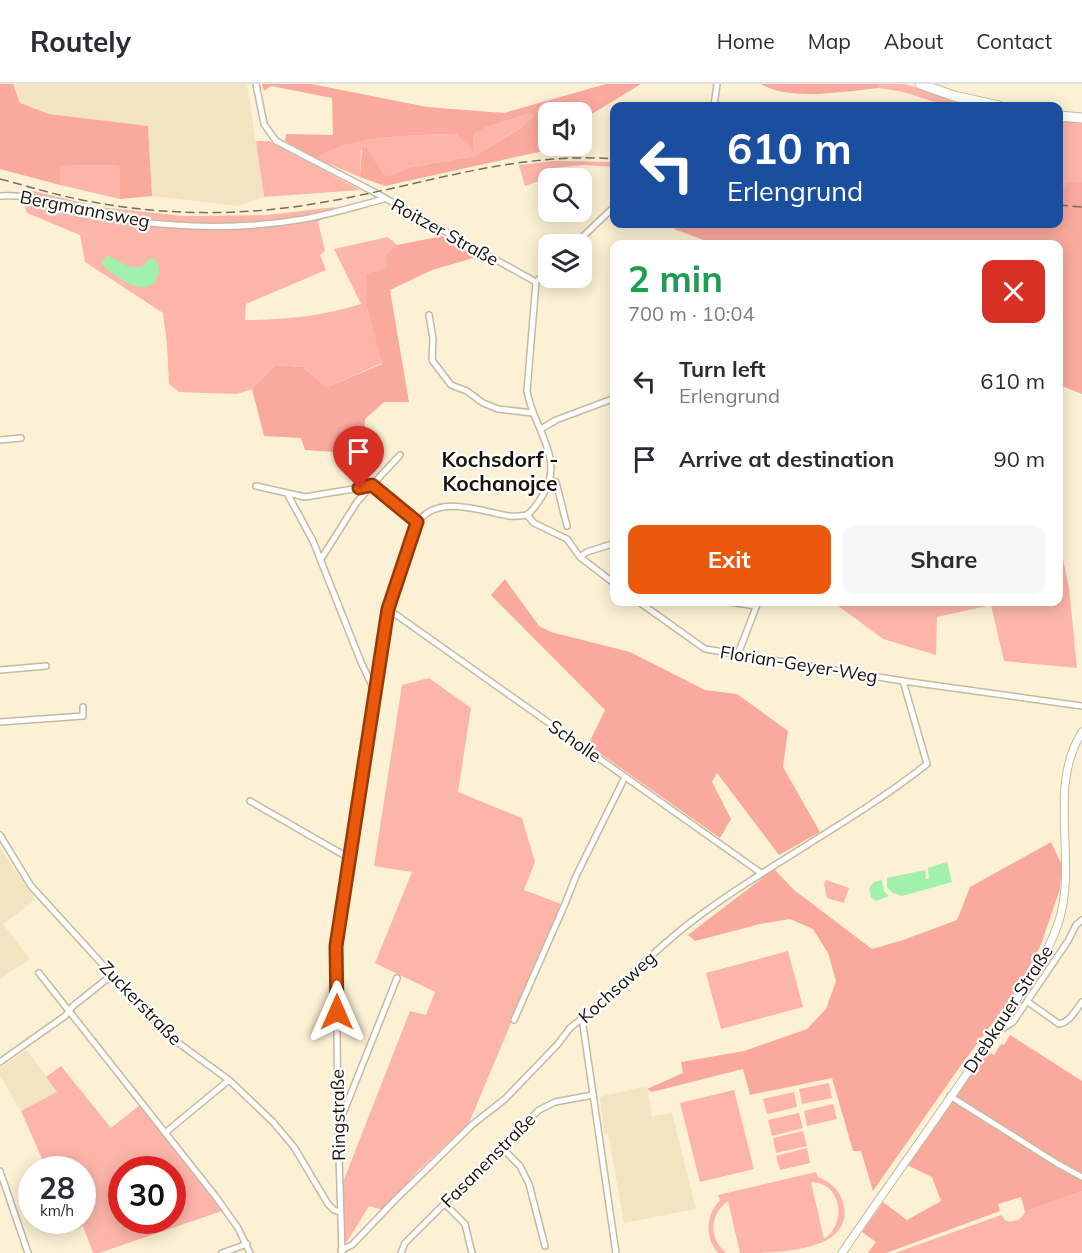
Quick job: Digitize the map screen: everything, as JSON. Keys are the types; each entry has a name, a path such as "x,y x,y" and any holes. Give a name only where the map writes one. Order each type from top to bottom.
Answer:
{"main road":[{"path":"920,84 954,96 981,102"},
{"path":"1063,116 1082,118"}],"street":[{"name":"Roitzer Straße","path":"256,84 264,124 276,141 537,282"},
{"path":"715,102 717,84"},
{"name":"Bergmannsweg","path":"0,196 35,197 91,214 126,220 206,225 244,225 302,219 384,199"},
{"path":"586,234 610,211"},
{"path":"256,486 305,497 372,485 417,522 428,513 438,509 463,506 512,517 527,515 537,506 550,480 551,458 529,404 527,391 537,282"},
{"path":"429,315 433,339 432,360 451,385 466,391 483,404 498,409 533,413"},
{"path":"541,429 556,420 610,400"},
{"path":"0,440 21,438"},
{"path":"321,559 357,502 400,454"},
{"path":"550,480 556,482 567,526"},
{"path":"288,495 321,559 360,662 375,691"},
{"path":"527,515 534,523 567,539 579,557 610,580"},
{"name":"Ringstraße","path":"342,1251 336,946 388,609 417,522"},
{"path":"579,557 610,545"},
{"name":"Florian-Geyer-Weg","path":"645,606 705,649 903,681 1082,706"},
{"path":"738,654 756,606"},
{"name":"Scholle","path":"388,609 761,873"},
{"path":"0,669 46,666"},
{"name":"Florian-Geyer-Weg","path":"903,681 927,764"},
{"path":"0,722 83,716 82,707"},
{"name":"Drebkauer Straße","path":"842,1253 999,1026 1050,946 1064,900 1065,800 1068,771 1072,753 1082,732"},
{"name":"Kochsaweg","path":"342,1251 352,1245 402,1192 473,1124 505,1100 557,1046 570,1028 690,923 761,873 904,782 927,764"},
{"path":"514,1020 566,904 576,876 626,777"},
{"path":"250,801 349,858"},
{"name":"Zuckerstraße","path":"0,835 31,886 166,1034 229,1080 273,1122 294,1147 328,1204 340,1212"},
{"path":"999,1026 1005,1028 1010,1026 1068,941 1076,925 1082,920"},
{"path":"39,973 216,1197 247,1244 250,1253"},
{"path":"0,1062 42,1034 112,975"},
{"path":"338,1126 397,978"},
{"path":"1028,1002 1059,1024 1070,1018 1082,1002"},
{"path":"582,1018 616,1253"},
{"path":"166,1132 229,1080"},
{"name":"Fasanenstraße","path":"401,1253 405,1243 539,1110 546,1105 593,1095"},
{"path":"950,1096 1082,1177"},
{"path":"501,1146 520,1166 529,1184 545,1246"},
{"path":"0,1171 28,1253"},
{"path":"444,1203 465,1224 472,1253"},
{"path":"222,1253 247,1244"}],"shaded area":[{"path":"0,84 13,84 20,103 49,114 148,126 152,196 120,199 119,165 60,166 60,185 0,169"},
{"path":"13,84 247,84 264,197 238,206 152,196 148,127 49,114 20,103"},
{"path":"262,84 311,84 427,107 504,113 538,103 538,152 385,186 360,177 362,148 366,147 385,177 411,167 475,156 519,129 533,117 531,113 487,127 474,134 473,150 456,134 404,136 346,145 317,159 285,141 286,134 333,135 332,98 271,86 264,91"},
{"path":"606,84 641,84 592,114 592,102 543,102"},
{"path":"761,84 878,84 879,88 803,94 787,93"},
{"path":"878,84 905,84 965,102 934,102 904,92 879,88"},
{"path":"531,113 533,117 520,128 475,156 411,167 383,178 361,149 360,177 317,159 345,145 404,136 456,134 473,149 474,134 487,127"},
{"path":"1063,120 1082,122 1082,183 1063,189"},
{"path":"256,141 269,141 360,190 264,197"},
{"path":"554,161 610,162 610,167 583,165 538,168 538,181 525,186 519,165"},
{"path":"119,165 120,199 60,185 59,166"},
{"path":"1082,182 1082,394 1063,387 1063,240 703,240 674,229 1063,228 1063,189 1066,183"},
{"path":"21,188 99,207 183,216 268,215 335,207 318,222 325,251 320,255 326,270 246,304 245,320 303,317 361,304 334,249 388,237 397,245 385,255 387,268 367,308 382,363 327,387 302,367 275,365 252,389 237,394 179,392 169,384 163,313 85,262 80,235 27,213"},
{"path":"442,236 477,257 432,270 390,290 409,402 384,402 365,419 364,454 305,450 301,438 264,436 252,389 275,365 302,367 327,387 382,364 367,308 366,274 387,268 385,255 397,245"},
{"path":"107,255 134,267 144,266 147,260 154,258 159,268 157,278 145,287 129,284 101,264"},
{"path":"1063,559 1069,587 1077,668 1004,661 991,606 1063,606"},
{"path":"505,579 539,626 551,632 630,652 705,690 737,694 788,731 783,767 820,832 779,855 717,773 712,782 731,819 720,838 588,745 605,710 491,595"},
{"path":"838,606 986,606 937,617 936,655 883,639"},
{"path":"429,678 471,708 458,792 522,818 535,862 524,890 561,904 469,1123 417,1172 383,1210 369,1206 347,1242 344,1241 343,1182 410,1011 426,1015 435,992 375,963 412,872 374,866 402,685"},
{"path":"1051,842 1062,865 1060,889 1040,947 1013,996 959,1068 873,1191 861,1151 853,1151 832,1078 750,1095 743,1069 652,1092 647,1089 683,1073 681,1062 744,1051 807,1029 826,1009 836,981 828,953 813,929 790,919 760,924 695,941 688,935 774,869 794,890 872,949 957,920 970,887"},
{"path":"0,848 35,900 3,924 30,959 0,979"},
{"path":"947,862 952,882 902,896 893,893 887,887 887,878 925,870 926,879 929,879 928,868"},
{"path":"826,880 849,888 844,903 827,898 824,884"},
{"path":"882,880 884,891 889,896 876,901 871,897 869,888 874,882"},
{"path":"788,951 803,1007 721,1029 706,973"},
{"path":"1010,1035 1082,1081 1082,1191 1025,1212 1021,1197 998,1204 1000,1211 886,1253 868,1253 876,1242 862,1232 883,1202 907,1220 941,1201 932,1177 905,1164 988,1052 994,1055"},
{"path":"27,1050 57,1092 21,1111 0,1076 0,1068"},
{"path":"61,1066 111,1128 140,1105 179,1156 108,1156 108,1234 155,1234 93,1253 86,1234 96,1234 96,1156 41,1156 21,1111 57,1092 46,1077"},
{"path":"829,1083 832,1098 802,1104 799,1089"},
{"path":"647,1086 652,1116 672,1113 696,1209 624,1223 608,1133 604,1133 600,1098"},
{"path":"734,1090 754,1169 700,1182 680,1103"},
{"path":"794,1092 797,1107 767,1114 763,1099"},
{"path":"833,1104 837,1119 807,1126 804,1111"},
{"path":"799,1113 803,1128 772,1136 768,1120"},
{"path":"803,1131 807,1146 776,1153 773,1138"},
{"path":"807,1148 810,1163 780,1170 776,1156"},
{"path":"186,1164 222,1211 186,1223"},
{"path":"816,1172 818,1177 831,1185 841,1197 844,1207 843,1222 836,1234 823,1242 807,1247 789,1251 740,1253 728,1201 717,1213 715,1220 716,1241 726,1253 718,1253 711,1240 708,1226 715,1206 720,1200 718,1195","holes":["811,1182 821,1184 835,1196 838,1204 836,1223 832,1232 824,1239"]},
{"path":"1082,1191 1082,1253 895,1253 1001,1215 1006,1221 1018,1220 1025,1212"}],"railway":[{"path":"0,179 121,207 206,213 263,210 319,203 466,172 540,160 610,159"},
{"path":"1063,205 1082,207"}],"district":[{"name":"Kochsdorf - Kochanojce","path":"500,471"}],"route":[{"path":"337,1012 336,946 388,609 417,522 372,485 359,488"}]}
